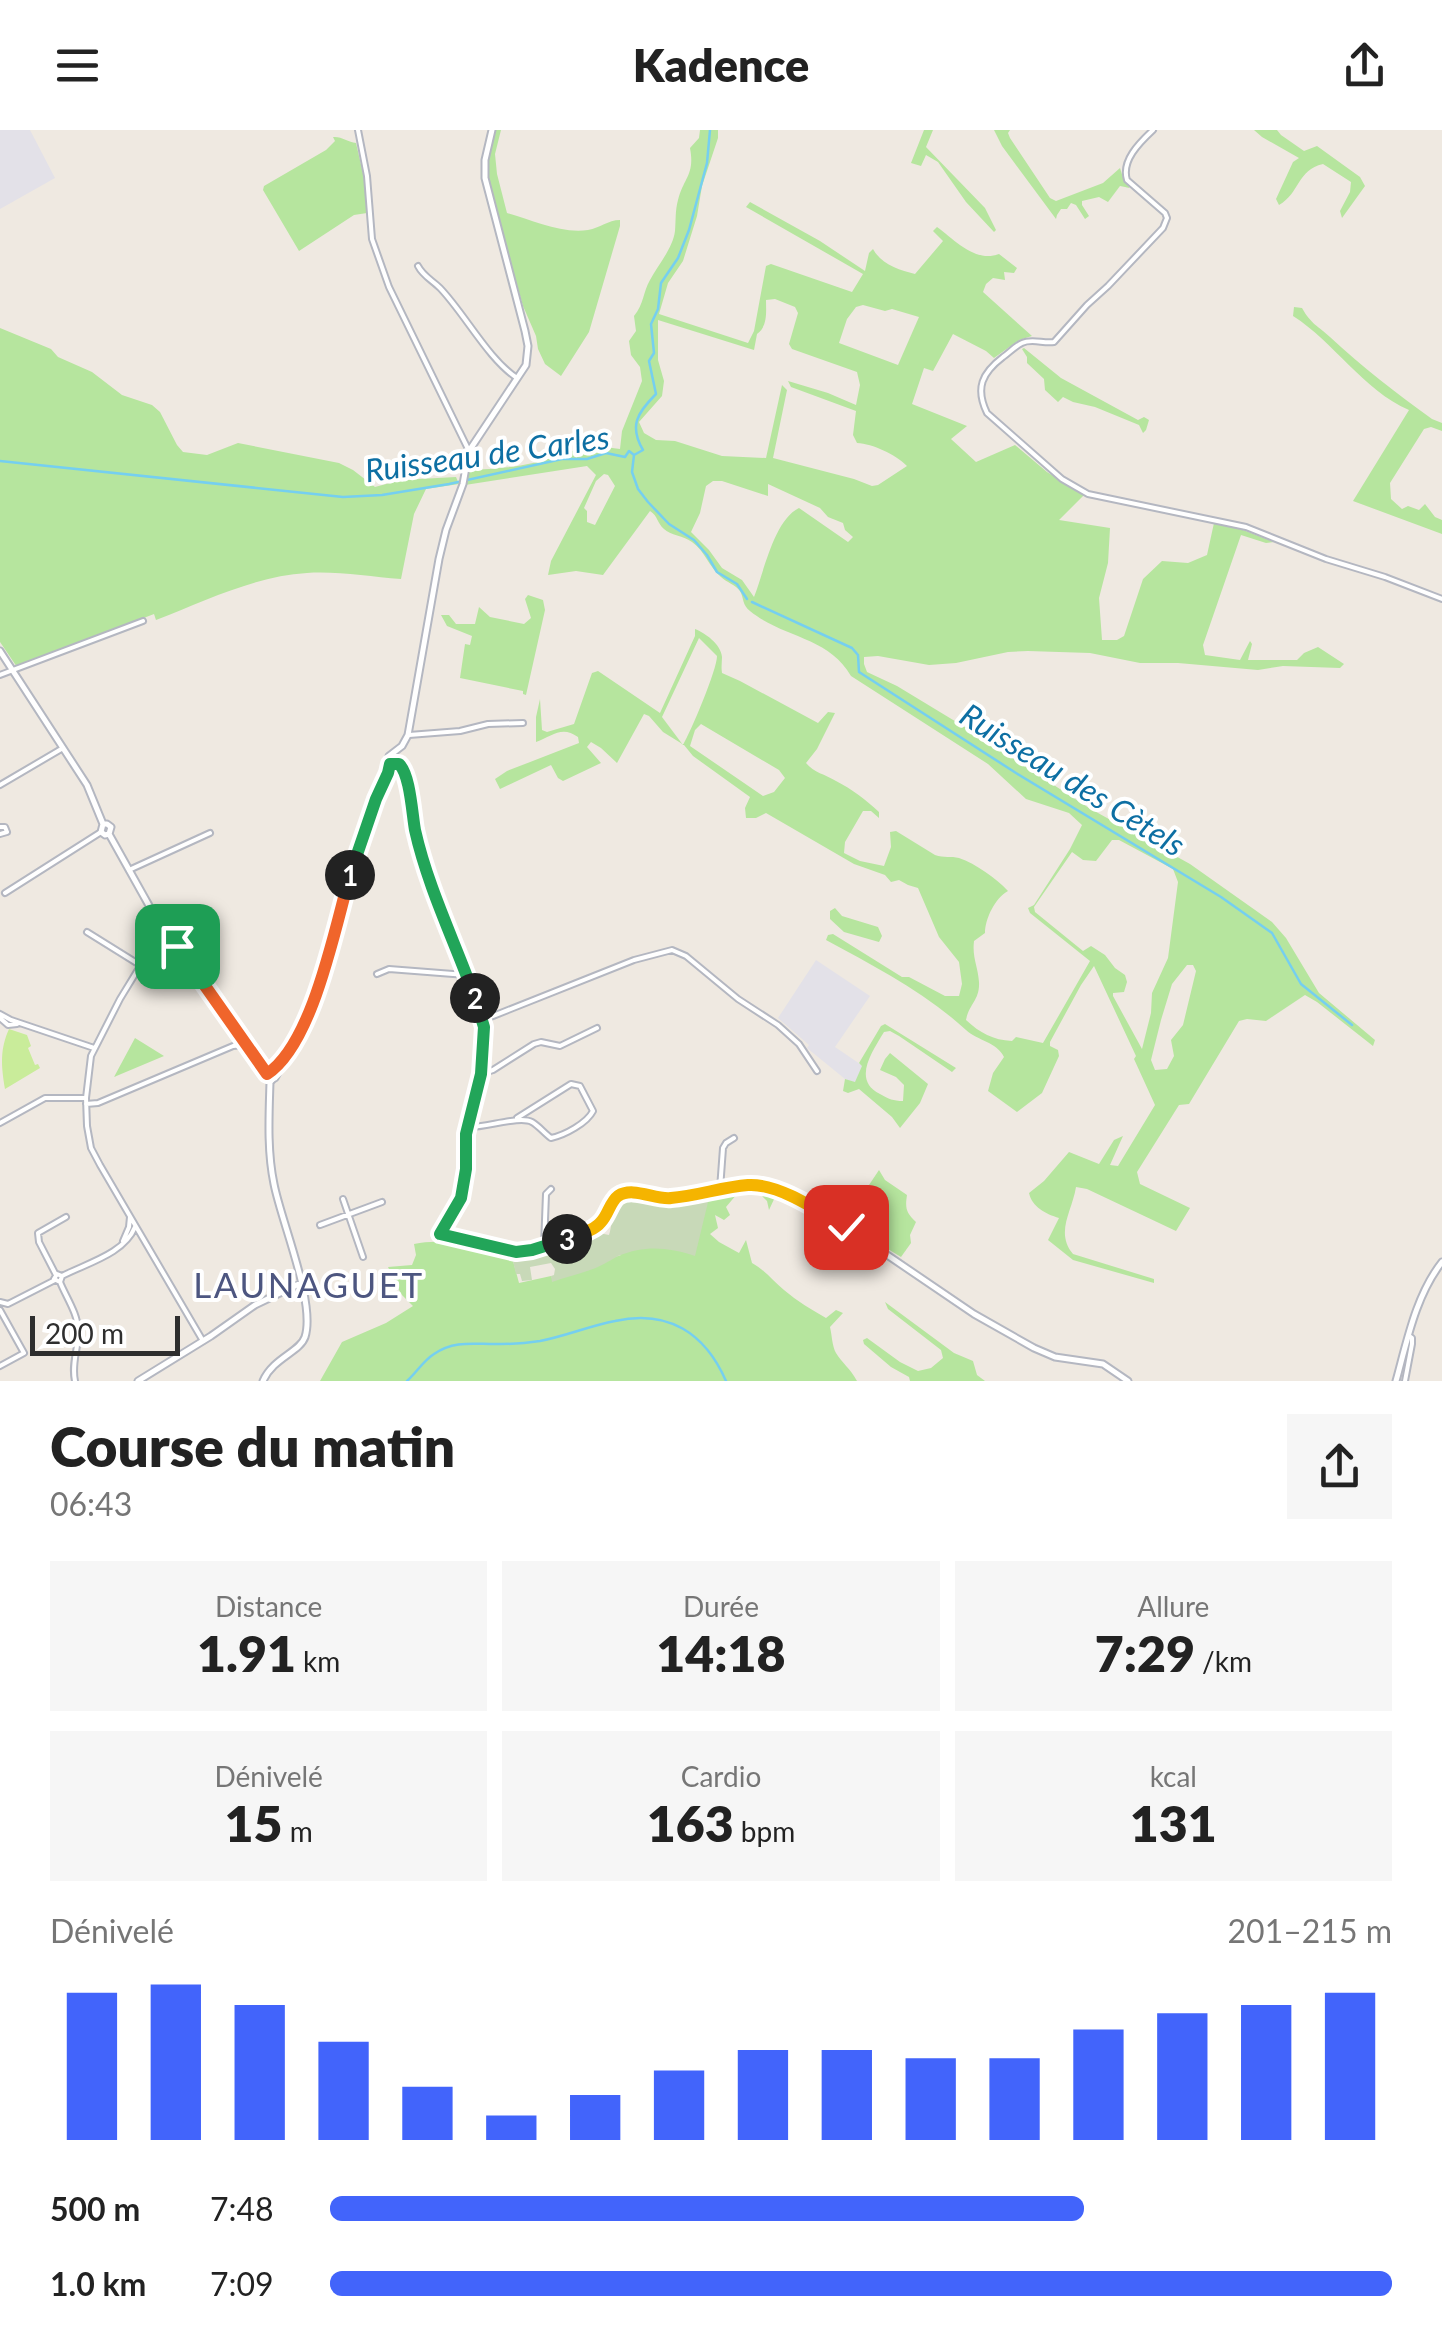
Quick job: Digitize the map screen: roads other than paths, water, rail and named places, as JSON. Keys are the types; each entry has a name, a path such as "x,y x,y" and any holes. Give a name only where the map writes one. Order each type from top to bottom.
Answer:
{"street":[{"path":"358,130 367,176 372,239 389,287 468,451"},
{"path":"270,1077 308,1016 390,754 402,746 408,735 439,560 463,484 468,451 527,362 528,346 486,184 484,166 492,130"},
{"path":"1153,130 1126,163 1124,174 1165,212 1168,218 1163,228 1054,342 1022,343 990,367 982,381 982,404 987,414 1062,479 1088,494 1246,527 1442,599"},
{"path":"418,266 504,368 518,378"},
{"path":"0,675 143,621"},
{"path":"0,651 87,785 102,828"},
{"path":"408,735 523,723"},
{"path":"0,785 63,748"},
{"path":"390,764 399,764 405,770 420,853 483,1020 481,1074 468,1127 461,1198 440,1234 508,1251 524,1251 596,1227 618,1196 624,1194 670,1198 759,1186 791,1197 865,1238 974,1314 1034,1348 1055,1357 1103,1364 1128,1381"},
{"path":"5,893 110,826 109,834 129,870 161,927 168,930 140,965 94,1048 86,1101 88,1137 203,1342"},
{"path":"0,827 7,832 0,834"},
{"path":"129,870 210,834"},
{"path":"87,932 140,965"},
{"path":"160,937 186,958 270,1077 272,1173 301,1283 306,1319 305,1338 274,1364 263,1381"},
{"path":"483,1020 634,960 672,950 686,956 738,999 778,1025 799,1044 817,1071"},
{"path":"377,974 389,969 467,974"},
{"path":"0,1016 94,1048"},
{"path":"481,1074 534,1044 560,1046 597,1028"},
{"path":"0,1123 45,1098 98,1103 243,1040"},
{"path":"468,1127 503,1124 571,1084 580,1086 594,1111 591,1117 550,1138 531,1121 517,1118"},
{"path":"720,1189 723,1148 734,1138"},
{"path":"544,1246 546,1194 551,1189"},
{"path":"343,1199 364,1257"},
{"path":"320,1225 382,1202"},
{"path":"66,1216 38,1233 78,1324 72,1368 75,1381"},
{"path":"0,1302 8,1304 114,1252 129,1227 130,1217"},
{"path":"122,1242 136,1227"},
{"path":"1396,1381 1427,1284 1440,1265"},
{"path":"138,1381 255,1305 301,1283"},
{"path":"0,1310 24,1353 0,1366"},
{"path":"1404,1381 1412,1344 1409,1336"}],"waterway":[{"name":"Ruisseau de Carles","path":"0,461 343,497 449,484 562,459 587,459 606,453 625,457 629,451 634,455 643,450 636,434 637,420 656,394 649,361 654,353 651,324 658,309 661,283 678,258 689,230 707,163 710,130"},
{"name":"Ruisseau des Cètels","path":"634,455 632,472 648,502 669,524 694,540 717,572 737,584 747,599"},
{"name":"Ruisseau des Cètels","path":"752,602 852,648 858,655 859,672 1221,897 1272,933 1301,984 1352,1025"},
{"path":"407,1381 430,1357 450,1346 540,1341 634,1318 668,1322 682,1328 707,1350 726,1381"}],"district":[{"name":"LAUNAGUET","path":"309,1284"}]}
